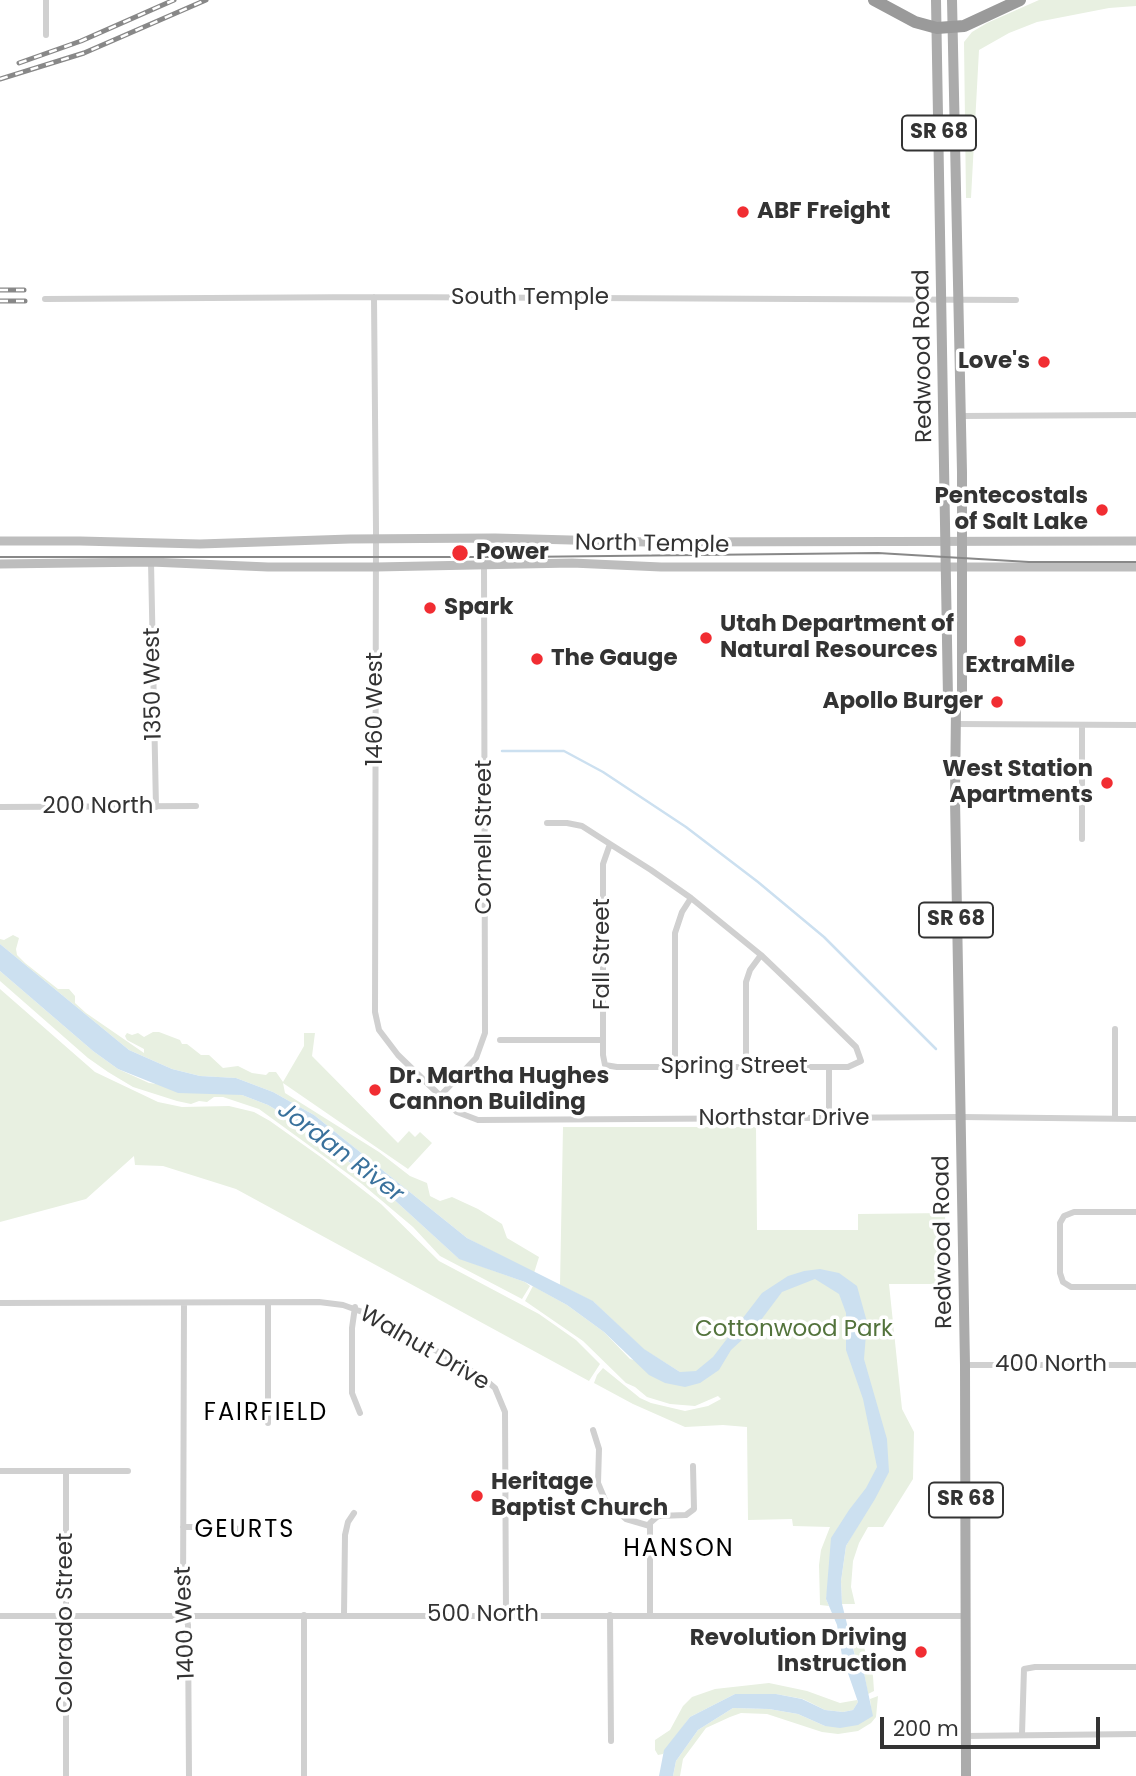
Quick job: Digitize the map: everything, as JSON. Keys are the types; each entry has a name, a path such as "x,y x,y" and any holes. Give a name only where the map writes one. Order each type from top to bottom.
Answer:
{"highway":[{"path":"874,0 915,22 937,27 964,26 1020,0"}],"main road":[{"name":"Redwood Road","path":"936,0 948,698 956,708"},
{"name":"Redwood Road","path":"952,0 962,542 962,699 956,708 955,867 965,1365 966,1776"},
{"name":"North Temple","path":"0,541 241,544 495,538 646,542 1136,541"},
{"name":"North Temple","path":"0,564 151,562 268,567 376,567 572,563 662,567 1136,567"}],"street":[{"path":"46,0 46,35"},
{"name":"South Temple","path":"45,299 374,297 1016,300"},
{"name":"1460 West","path":"374,297 376,1021 389,1045 440,1096"},
{"path":"961,416 1136,415"},
{"name":"1350 West","path":"151,562 156,807"},
{"name":"Cornell Street","path":"440,1096 476,1058 485,1033 484,563"},
{"path":"956,724 1136,725"},
{"path":"1082,725 1082,839"},
{"name":"200 North","path":"0,807 196,806"},
{"path":"547,823 578,825 610,844 691,898 761,956 750,970 746,982 746,1067"},
{"name":"Fall Street","path":"606,1065 603,1055 603,864 610,844"},
{"path":"675,1067 675,933 682,912 691,898"},
{"name":"Spring Street","path":"606,1065 617,1068 829,1067 853,1066 861,1061 856,1047 761,956"},
{"path":"1115,1029 1115,1118"},
{"path":"500,1040 603,1040"},
{"path":"829,1067 830,1118"},
{"name":"Northstar Drive","path":"440,1096 457,1112 478,1120 961,1117 1136,1119"},
{"path":"1136,1212 1074,1212 1064,1216 1060,1223 1060,1273 1063,1282 1074,1287 1136,1287"},
{"name":"Walnut Drive","path":"0,1303 331,1303 355,1307 379,1318 482,1377 500,1395 506,1420 506,1615"},
{"name":"1400 West","path":"184,1303 183,1604 189,1630 189,1776"},
{"path":"268,1303 268,1423"},
{"path":"355,1307 352,1328 352,1393 360,1412"},
{"name":"400 North","path":"965,1365 1136,1365"},
{"path":"593,1430 599,1443 598,1483 605,1500 626,1519 650,1526"},
{"path":"650,1615 650,1526 658,1516 686,1515 694,1509 693,1466"},
{"path":"0,1471 128,1471"},
{"name":"Colorado Street","path":"66,1471 66,1776"},
{"path":"344,1615 345,1535 348,1522 354,1513"},
{"path":"183,1527 246,1530"},
{"path":"304,1615 304,1776"},
{"path":"610,1615 611,1741"},
{"name":"500 North","path":"0,1616 966,1616"},
{"path":"1022,1734 1024,1670 1035,1667 1136,1667"},
{"path":"966,1736 1136,1734"}],"green space":[{"path":"1039,0 1136,0 1136,6 1109,8 1037,22 1009,33 979,50 971,198 966,198 964,42 972,32 987,23"},
{"path":"13,935 19,938 17,955 25,963 58,989 69,989 75,996 75,1003 86,1013 144,1053 144,1049 127,1040 127,1033 138,1033 144,1037 159,1032 180,1040 201,1055 209,1055 223,1068 238,1066 252,1073 266,1075 276,1072 283,1082 304,1046 304,1033 315,1033 312,1056 398,1143 409,1131 415,1137 420,1132 432,1143 408,1169 283,1083 285,1093 379,1152 410,1176 427,1183 430,1196 440,1201 452,1197 502,1224 507,1238 539,1257 534,1273 467,1238 314,1115 273,1092 236,1078 200,1076 172,1069 129,1050 0,944 0,939 4,940"},
{"path":"0,971 93,1051 118,1069 149,1083 242,1095 268,1105 307,1128 389,1195 458,1258 530,1286 522,1299 440,1256 413,1227 362,1184 259,1109 223,1097 191,1104 133,1087 88,1058 0,981"},
{"path":"0,989 95,1072 158,1102 182,1107 229,1106 254,1112 270,1121 381,1204 439,1261 539,1314 576,1340 600,1364 589,1381 236,1189 163,1166 135,1165 134,1156 86,1199 0,1222"},
{"name":"Cottonwood Park","path":"563,1127 756,1127 757,1230 858,1230 858,1214 945,1213 947,1284 889,1284 902,1409 914,1432 913,1479 883,1527 868,1527 859,1543 853,1561 851,1587 855,1604 842,1604 841,1581 846,1546 857,1527 839,1526 826,1599 829,1606 820,1605 819,1565 821,1550 830,1527 793,1526 792,1519 748,1520 747,1427 685,1427 594,1383 603,1368 640,1398 685,1411 708,1406 721,1399 718,1396 695,1406 670,1404 647,1397 626,1383 583,1341 525,1301 533,1286 567,1305 604,1332 630,1359 680,1372 643,1349 594,1302 560,1285"},
{"path":"851,1637 862,1641 873,1676 874,1691 868,1694 863,1668 855,1656"},
{"path":"769,1683 807,1691 840,1703 858,1702 853,1710 843,1712 825,1710 803,1699 776,1694 735,1694 690,1717 663,1754 658,1755 655,1740 670,1730 683,1706 692,1697 715,1689"},
{"path":"878,1696 876,1717 871,1723 858,1731 838,1734 822,1732 767,1714 741,1713 730,1717 706,1728 683,1759 680,1776 673,1776 676,1761 698,1730 733,1708 769,1709 798,1714 825,1726 872,1716 870,1699"}],"water":[{"name":"Jordan River","path":"0,944 129,1050 172,1069 200,1076 236,1078 273,1092 314,1115 467,1238 593,1301 644,1349 680,1372 696,1371 713,1357 762,1293 788,1276 820,1269 839,1273 857,1286 867,1322 864,1359 887,1439 889,1472 846,1546 841,1581 842,1604 855,1656 863,1668 873,1716 858,1725 840,1728 825,1726 798,1714 769,1709 733,1708 698,1730 676,1761 673,1776 659,1776 664,1750 690,1717 735,1694 776,1694 802,1699 825,1710 843,1712 853,1710 858,1702 842,1656 837,1625 826,1599 831,1538 866,1488 877,1467 863,1399 846,1350 846,1313 839,1294 815,1279 782,1292 755,1328 731,1350 719,1370 700,1383 685,1387 665,1383 649,1375 604,1332 567,1305 525,1282 459,1259 342,1156 307,1128 268,1105 242,1095 178,1093 118,1069 93,1051 0,971"}],"waterway":[{"path":"502,751 564,751 603,772 686,827 824,937 936,1049"}],"tram line":[{"path":"0,557 519,557 878,553 1029,562 1136,562"}],"railway":[{"path":"19,63 81,41 174,0"},
{"path":"0,79 84,53 206,0"},
{"path":"0,290 24,290"},
{"path":"0,301 25,301"}],"place":[{"name":"ABF Freight","path":"743,212"},
{"name":"Love's","path":"1044,362"},
{"name":"Pentecostals of Salt Lake","path":"1102,510"},
{"name":"Power","path":"460,553"},
{"name":"Spark","path":"430,608"},
{"name":"Utah Department of Natural Resources","path":"706,638"},
{"name":"ExtraMile","path":"1020,641"},
{"name":"The Gauge","path":"537,659"},
{"name":"Apollo Burger","path":"997,702"},
{"name":"West Station Apartments","path":"1107,783"},
{"name":"Dr. Martha Hughes Cannon Building","path":"375,1090"},
{"name":"Heritage Baptist Church","path":"477,1496"},
{"name":"Revolution Driving Instruction","path":"921,1652"}],"district":[{"name":"FAIRFIELD","path":"266,1414"},
{"name":"GEURTS","path":"245,1531"},
{"name":"HANSON","path":"679,1550"}]}
